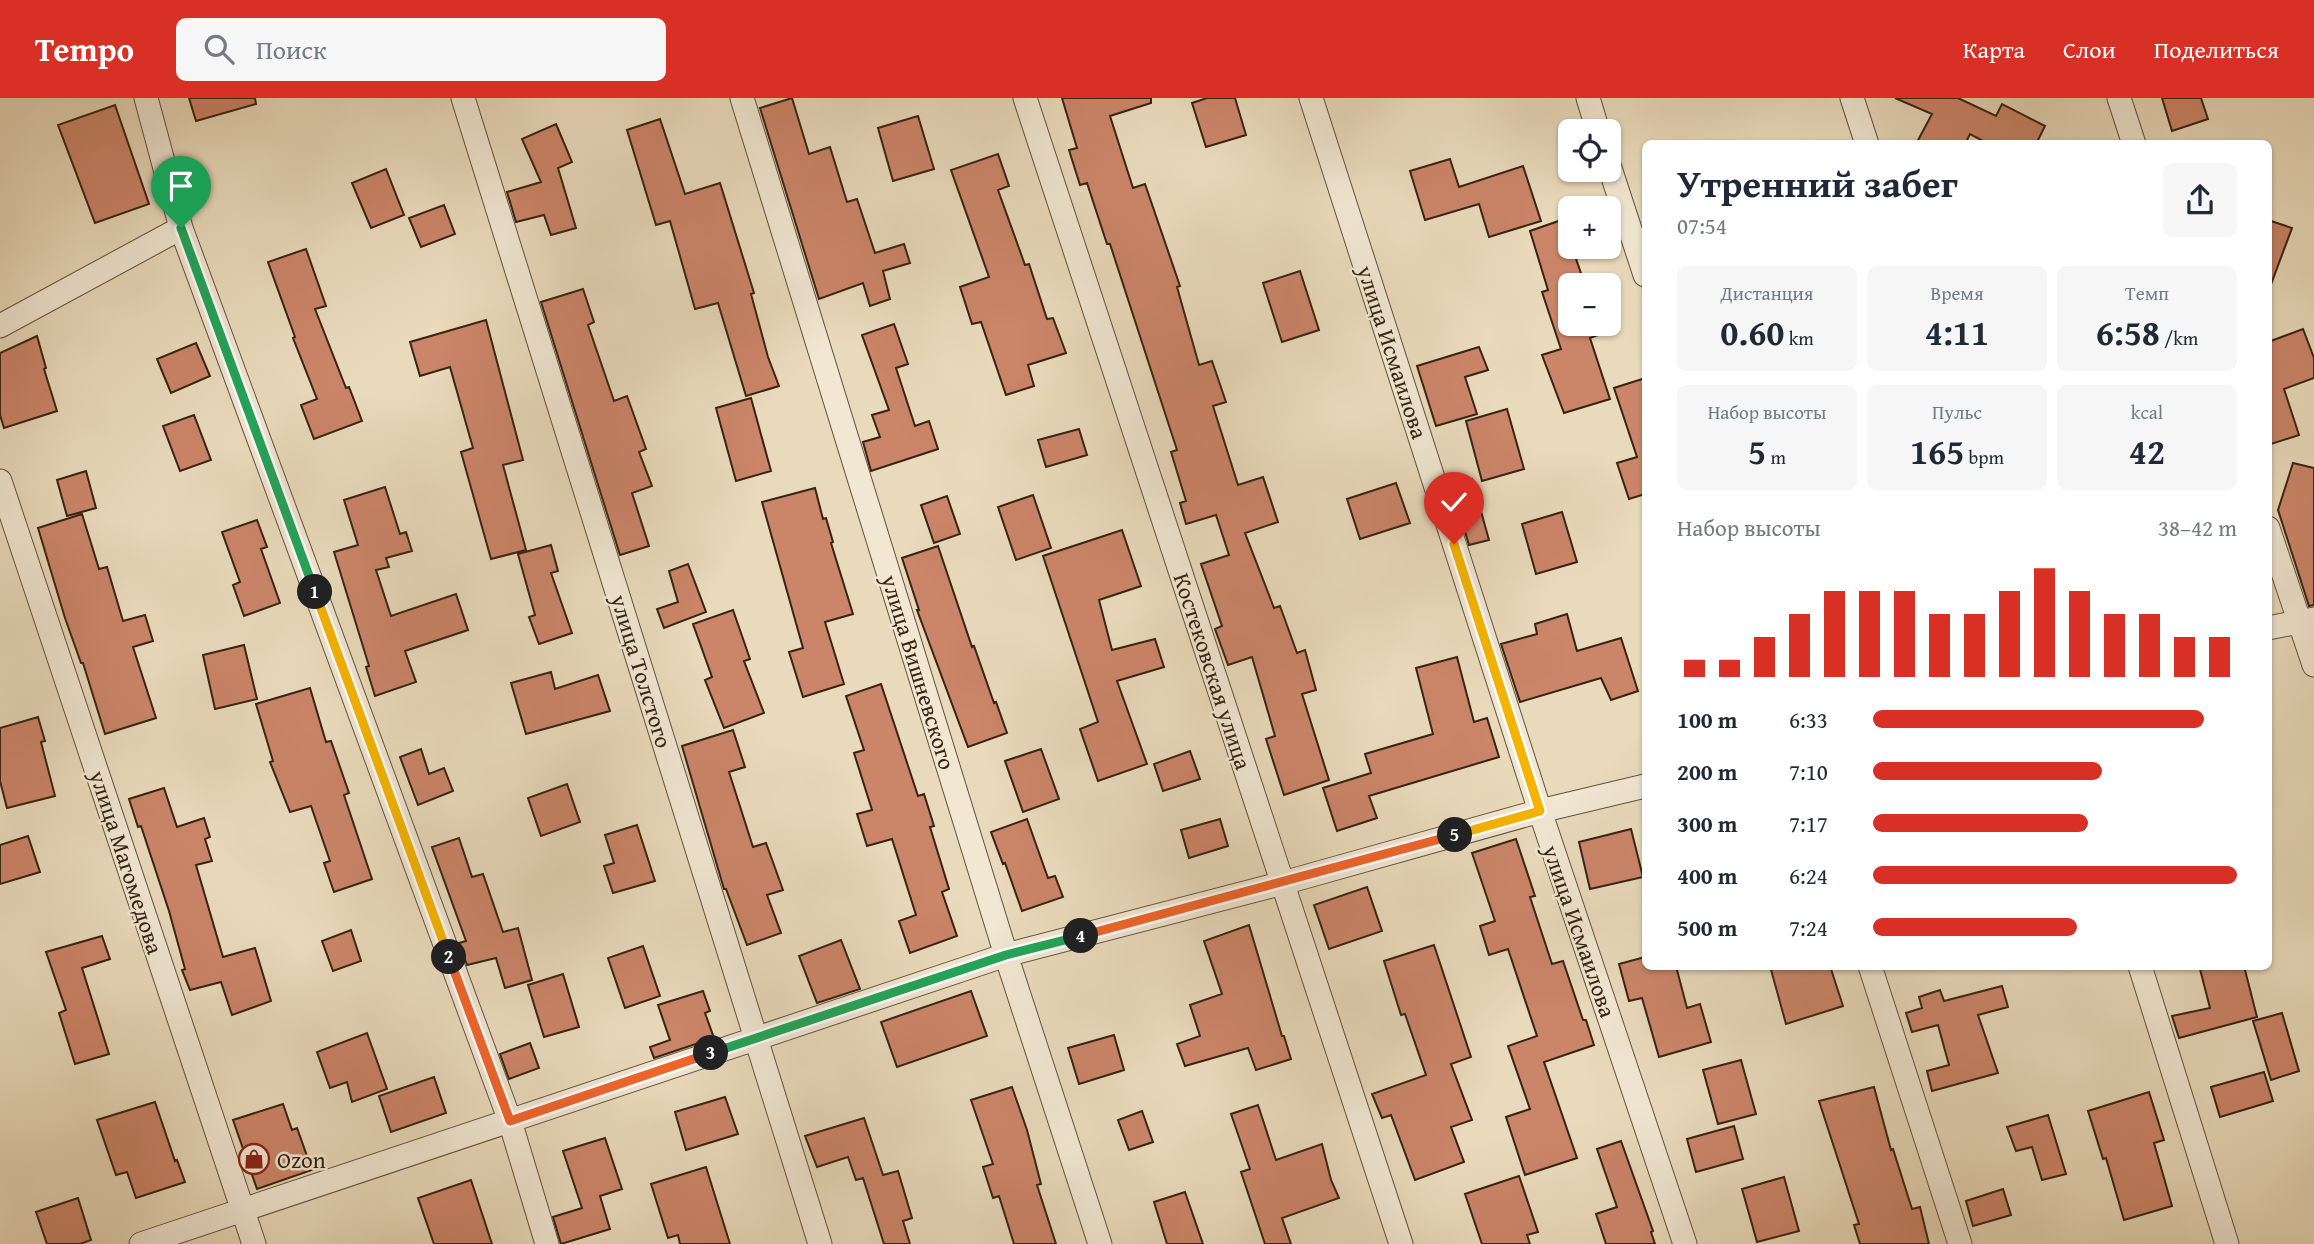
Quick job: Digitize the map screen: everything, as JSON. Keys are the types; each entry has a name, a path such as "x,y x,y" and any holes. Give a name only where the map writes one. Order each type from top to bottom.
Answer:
{"street":[{"path":"146,98 181,228 510,1121 547,1244"},
{"name":"улица Толстого","path":"463,98 820,1244"},
{"name":"улица Вишневского","path":"742,98 1006,955 1100,1244"},
{"name":"Костековская улица","path":"1025,98 1401,1244"},
{"name":"улица Исмаилова","path":"1311,98 1540,811 1685,1244"},
{"path":"1588,98 1594,119"},
{"path":"1852,98 1866,140"},
{"path":"2119,98 2133,140"},
{"path":"1615,182 1642,266"},
{"path":"0,326 181,228"},
{"name":"улица Магомедова","path":"0,481 254,1244"},
{"path":"2272,537 2307,620 2314,665"},
{"path":"2272,627 2307,620"},
{"path":"141,1244 1006,955 1283,883 1540,811 1642,787"},
{"path":"1871,970 1960,1244"},
{"path":"2141,970 2227,1244"}],"building":[{"path":"189,98 255,98 256,104 196,121"},
{"path":"792,98 809,154 830,147 847,202 857,199 875,253 904,244 910,263 883,271 890,299 870,306 863,283 819,299 760,108"},
{"path":"1062,98 1151,98 1151,103 1110,116 1133,188 1145,184 1180,286 1177,287 1199,365 1212,361 1226,402 1213,406 1238,485 1263,477 1278,522 1245,533 1274,608 1280,606 1297,653 1305,650 1316,690 1302,694 1329,780 1284,795 1266,739 1275,736 1252,657 1228,665 1215,629 1222,626 1201,564 1229,555 1216,515 1186,524 1180,503 1186,501 1171,452 1177,450 1110,244 1107,244 1087,183 1080,185 1069,150 1077,148"},
{"path":"1207,98 1235,98 1246,135 1206,147 1192,103"},
{"path":"1895,98 1958,98 1996,116 2002,104 2045,126 2038,140 1981,140 1970,134 1967,140 1918,140 1932,114"},
{"path":"2162,98 2201,98 2208,119 2172,131"},
{"path":"115,105 149,204 95,223 58,125"},
{"path":"918,116 934,169 893,181 878,128"},
{"path":"660,119 685,194 720,183 754,293 751,294 768,357 779,386 746,396 718,303 695,309 670,221 656,225 627,130"},
{"path":"556,124 572,162 558,168 576,228 551,235 544,215 516,222 507,192 541,182 522,139"},
{"path":"998,154 1009,186 998,190 1025,265 1029,264 1047,319 1053,318 1066,353 1028,365 1034,386 1006,395 981,322 972,324 960,287 989,277 951,170"},
{"path":"1450,159 1459,187 1523,166 1541,221 1489,237 1479,204 1425,220 1410,171"},
{"path":"386,169 404,215 371,228 352,183"},
{"path":"444,205 455,234 421,247 409,218"},
{"path":"1558,221 1558,259 1576,259 1581,273 1558,273 1558,336 1596,336 1590,338 1610,399 1564,413 1542,355 1561,349 1542,292 1548,290 1530,231"},
{"path":"2272,221 2292,228 2272,282"},
{"path":"306,249 326,306 315,309 362,421 314,439 301,405 317,399 268,262"},
{"path":"1300,271 1319,330 1282,342 1263,283"},
{"path":"583,289 594,322 588,325 614,401 627,396 646,449 639,452 652,486 632,493 649,546 620,555 541,302"},
{"path":"486,320 523,460 503,465 526,550 491,559 461,452 473,448 450,367 420,376 410,342"},
{"path":"894,324 908,364 896,368 915,426 929,421 938,449 871,471 863,442 880,437 872,415 889,410 862,335"},
{"path":"2303,329 2314,358 2314,378 2284,389 2299,435 2272,444 2272,341"},
{"path":"37,336 57,411 4,428 0,415 0,353"},
{"path":"196,343 210,376 171,393 157,359"},
{"path":"1479,347 1488,370 1465,377 1477,414 1436,426 1417,366"},
{"path":"1642,379 1642,495 1629,499 1617,463 1637,457 1614,388"},
{"path":"751,398 771,471 736,481 716,408"},
{"path":"1507,409 1524,469 1482,481 1466,421"},
{"path":"194,415 211,460 180,471 163,426"},
{"path":"1079,429 1087,455 1046,467 1038,440"},
{"path":"2293,463 2314,468 2314,605 2309,606 2278,510"},
{"path":"86,471 96,508 67,516 57,480"},
{"path":"1472,479 1489,540 1469,545 1451,484"},
{"path":"1396,483 1410,523 1360,539 1347,499"},
{"path":"385,487 400,534 406,532 412,551 386,558 389,567 376,570 391,616 456,594 468,630 405,651 416,682 375,696 366,667 369,666 334,552 358,545 344,500"},
{"path":"815,488 853,614 825,622 844,684 803,697 789,652 803,648 762,502"},
{"path":"1033,495 1051,548 1016,560 998,507"},
{"path":"947,496 960,534 934,543 921,505"},
{"path":"1562,512 1577,562 1536,574 1522,524"},
{"path":"82,514 99,569 107,567 123,621 145,615 153,641 133,647 156,718 105,734 83,663 65,618 38,528"},
{"path":"257,520 267,547 261,549 280,603 244,616 233,585 240,582 222,532"},
{"path":"1122,530 1141,586 1099,600 1112,650 1155,639 1164,667 1117,681 1147,764 1098,781 1080,729 1098,722 1043,556"},
{"path":"551,545 558,571 551,573 572,633 539,644 529,617 535,615 518,554"},
{"path":"938,546 972,647 974,646 1007,733 968,747 917,610 902,558"},
{"path":"688,564 706,612 664,628 657,609 678,602 669,571"},
{"path":"733,610 750,659 744,661 764,713 724,728 705,680 712,677 693,624"},
{"path":"1567,614 1577,651 1621,638 1638,691 1611,700 1601,678 1520,702 1501,644 1537,634 1535,624"},
{"path":"244,645 257,699 215,709 203,655"},
{"path":"1457,657 1474,722 1487,718 1499,757 1369,796 1377,818 1337,831 1323,788 1371,773 1365,754 1433,734 1416,668"},
{"path":"551,672 555,689 598,675 610,711 526,734 511,683"},
{"path":"881,684 918,796 924,794 934,826 930,827 949,889 942,892 957,936 910,953 899,921 916,915 892,839 867,846 857,814 872,810 854,753 864,750 846,696"},
{"path":"310,688 326,742 331,741 349,793 344,795 372,879 334,892 324,863 330,861 311,806 290,812 270,762 273,761 256,704"},
{"path":"38,717 45,741 41,742 55,796 7,808 0,781 0,728"},
{"path":"733,730 745,767 729,772 753,847 766,843 783,890 767,895 781,933 747,945 724,889 682,746"},
{"path":"421,749 429,774 444,768 453,791 418,805 400,757"},
{"path":"1041,749 1059,799 1023,812 1005,761"},
{"path":"1190,751 1200,779 1163,791 1154,764"},
{"path":"567,784 580,822 541,836 528,798"},
{"path":"164,788 177,827 204,818 210,837 205,839 212,861 196,865 223,957 255,948 271,1001 232,1015 221,982 190,990 182,970 185,969 169,911 141,826 138,827 129,799"},
{"path":"1027,819 1048,878 1055,876 1063,897 1022,911 991,832"},
{"path":"1220,819 1228,846 1189,858 1181,830"},
{"path":"637,825 655,881 613,893 604,866 614,863 605,835"},
{"path":"1631,829 1642,877 1590,889 1579,842"},
{"path":"28,836 40,872 0,884 0,845"},
{"path":"459,838 472,877 483,874 503,932 518,928 532,980 505,988 496,958 467,965 459,943 466,941 432,847"},
{"path":"1516,839 1535,896 1530,897 1552,964 1563,961 1594,1045 1544,1062 1577,1158 1525,1175 1506,1117 1530,1109 1508,1046 1537,1036 1508,949 1489,955 1480,926 1495,921 1472,853"},
{"path":"1367,887 1382,931 1329,949 1314,905"},
{"path":"1249,925 1291,1059 1256,1070 1248,1048 1185,1066 1177,1044 1200,1036 1190,1005 1222,994 1204,941"},
{"path":"351,930 361,961 333,971 322,941"},
{"path":"102,936 110,959 82,968 109,1054 75,1064 59,1013 66,1010 46,952"},
{"path":"841,940 860,989 817,1003 799,956"},
{"path":"1434,945 1471,1057 1451,1064 1472,1120 1451,1127 1464,1162 1415,1180 1391,1115 1382,1118 1372,1094 1426,1075 1405,1014 1401,1015 1384,961"},
{"path":"643,946 660,996 625,1008 608,958"},
{"path":"1642,958 1642,970 1677,970 1687,1008 1700,1004 1711,1042 1659,1057 1642,998 1629,1001 1619,964"},
{"path":"1771,970 1831,970 1843,1006 1786,1024"},
{"path":"2200,970 2245,970 2257,1017 2179,1038 2172,1016 2210,1008"},
{"path":"563,974 579,1027 544,1037 528,985"},
{"path":"2002,986 2008,1007 1978,1015 1998,1073 1932,1091 1927,1071 1949,1065 1938,1025 1912,1032 1906,1013 1922,1008 1919,997 1940,990 1944,1001"},
{"path":"703,991 710,1011 705,1013 714,1038 654,1058 650,1047 670,1040 658,1005"},
{"path":"971,991 987,1036 897,1067 881,1022"},
{"path":"2282,1013 2299,1071 2271,1080 2253,1021"},
{"path":"367,1033 387,1089 352,1102 347,1082 330,1088 317,1052"},
{"path":"1114,1035 1124,1070 1079,1084 1068,1048"},
{"path":"530,1043 539,1068 509,1079 500,1054"},
{"path":"1741,1060 1756,1114 1718,1124 1703,1070"},
{"path":"2264,1072 2273,1101 2220,1117 2211,1087"},
{"path":"434,1077 446,1113 391,1132 379,1096"},
{"path":"1012,1087 1027,1130 1041,1184 1037,1185 1056,1244 1014,1244 999,1196 993,1198 983,1167 993,1164 971,1100"},
{"path":"1874,1087 1891,1150 1893,1149 1912,1209 1920,1207 1929,1244 1860,1244 1854,1225 1859,1224 1819,1101"},
{"path":"2149,1092 2164,1140 2154,1143 2172,1206 2124,1220 2106,1158 2103,1159 2088,1111"},
{"path":"725,1097 738,1134 686,1150 675,1112"},
{"path":"155,1102 185,1182 136,1198 127,1172 116,1175 97,1120"},
{"path":"283,1104 292,1130 297,1128 312,1170 257,1189 233,1120"},
{"path":"1258,1105 1276,1160 1322,1144 1331,1180 1339,1198 1282,1218 1291,1244 1265,1244 1241,1172 1250,1169 1231,1114"},
{"path":"1142,1111 1153,1142 1129,1150 1118,1120"},
{"path":"2048,1115 2066,1174 2042,1180 2032,1147 2016,1151 2007,1127"},
{"path":"864,1118 883,1175 898,1171 912,1218 903,1221 910,1244 884,1244 863,1178 856,1180 848,1157 817,1167 805,1136"},
{"path":"1734,1126 1743,1159 1696,1172 1687,1139"},
{"path":"605,1138 622,1189 600,1196 610,1229 561,1244 553,1217 582,1208 563,1151"},
{"path":"1621,1141 1653,1231 1651,1232 1655,1244 1606,1244 1596,1214 1617,1207 1597,1149"},
{"path":"706,1167 730,1244 680,1244 678,1235 668,1238 651,1184"},
{"path":"1519,1176 1538,1232 1527,1235 1530,1244 1482,1244 1465,1194"},
{"path":"1784,1177 1799,1231 1757,1242 1742,1189"},
{"path":"471,1180 492,1244 434,1244 418,1198"},
{"path":"2003,1189 2011,1215 1973,1226 1966,1201"},
{"path":"1185,1192 1203,1244 1167,1244 1154,1202"},
{"path":"78,1198 91,1240 80,1244 47,1244 36,1212"}],"place":[{"name":"Ozon","path":"254,1159"}],"route":[{"path":"181,228 510,1121 1006,955 1283,883 1540,811 1454,544"}]}
